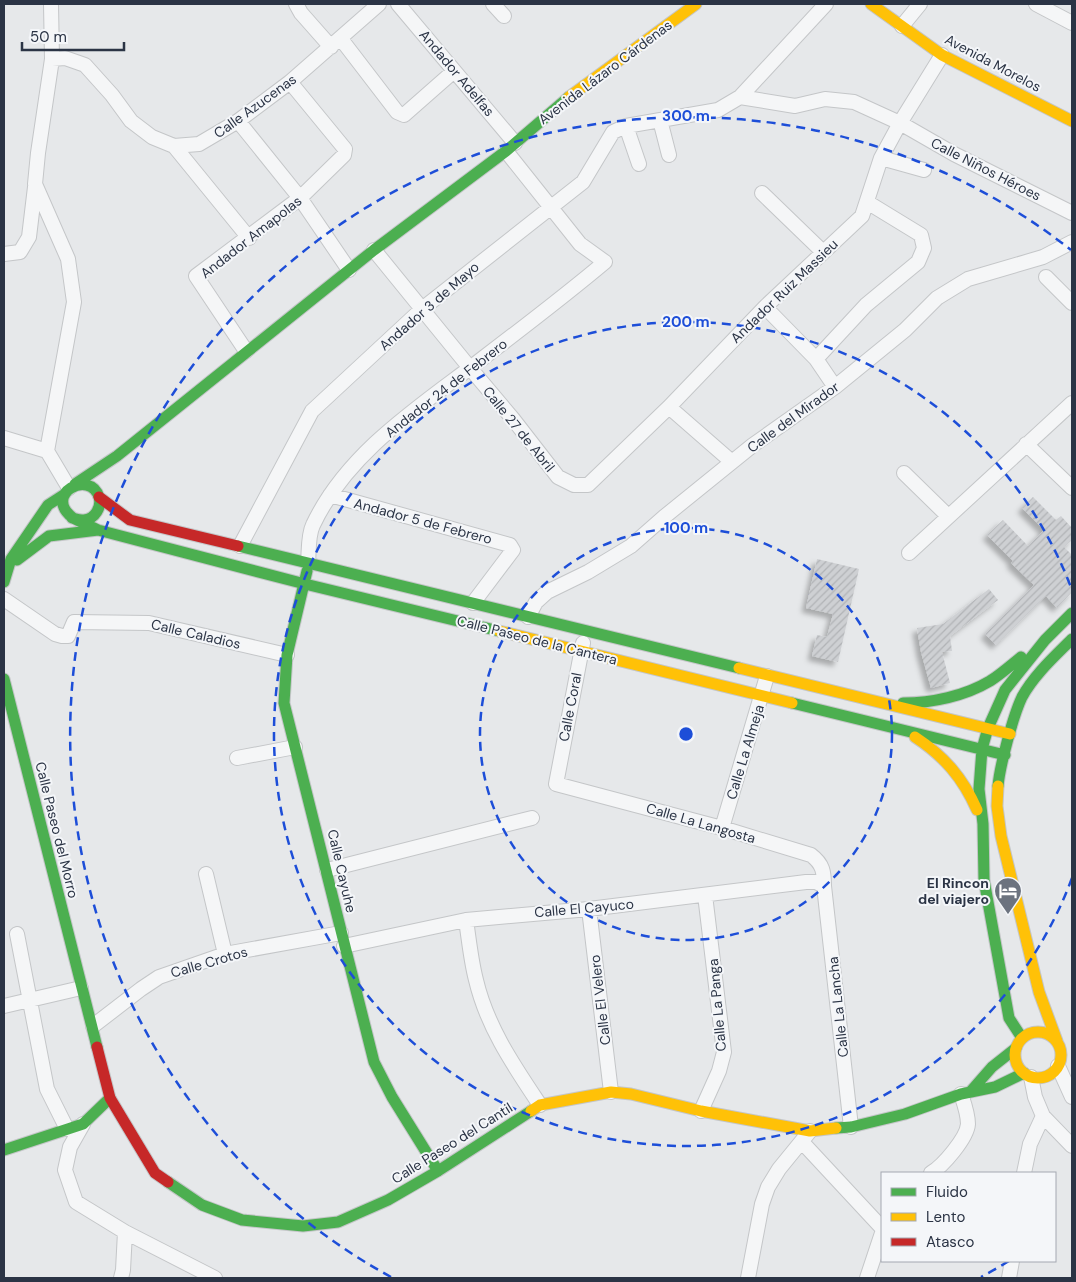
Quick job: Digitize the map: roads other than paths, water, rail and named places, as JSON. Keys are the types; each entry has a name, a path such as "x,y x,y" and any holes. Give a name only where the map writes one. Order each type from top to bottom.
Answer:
{"street":[{"path":"4,254 20,252 29,237 38,153 52,59 51,4"},
{"path":"296,4 301,13 336,43 397,112 404,115 454,71"},
{"name":"Calle Azucenas","path":"52,59 65,58 86,65 132,121 152,137 174,146 199,144 238,121 290,82 379,4"},
{"name":"Andador Adelfas","path":"398,4 454,71 511,147 550,206 580,244 604,262"},
{"path":"493,4 504,16"},
{"name":"Avenida Lázaro Cárdenas","path":"70,489 117,456 374,250 511,147 557,106 696,4"},
{"path":"639,164 626,126 718,110 740,97 826,4"},
{"name":"Avenida Morelos","path":"871,4 942,55 1072,121"},
{"path":"902,26 920,4"},
{"path":"1036,4 1072,23"},
{"name":"Andador Ruiz Massieu","path":"574,485 588,485 669,407 765,307 862,216 881,158 942,55"},
{"name":"Andador Amapolas","path":"246,351 196,276 300,198 344,155 345,149 290,82"},
{"name":"Calle Niños Héroes","path":"740,97 795,106 825,99 854,102 900,123 954,154 1072,213"},
{"path":"660,120 669,155"},
{"path":"238,121 300,198 349,270"},
{"name":"Andador 3 de Mayo","path":"240,546 312,411 422,309 550,206 583,182 613,132 626,126"},
{"path":"174,146 249,238"},
{"path":"881,158 924,170"},
{"path":"35,184 68,260 74,302 47,451 70,489"},
{"path":"762,193 823,252"},
{"path":"816,359 866,305 918,262 924,248 921,234 867,202"},
{"name":"Calle del Mirador","path":"528,616 536,602 547,592 588,572 631,546 753,445 834,387 905,330 937,298 968,279 1043,258 1072,242"},
{"name":"Calle 27 de Abril","path":"374,250 514,420 558,477 574,485"},
{"name":"Andador 24 de Febrero","path":"308,562 312,527 330,495 351,466 409,414 565,296 604,262"},
{"path":"1046,277 1072,303"},
{"path":"765,307 816,359 834,387"},
{"path":"909,553 1072,403"},
{"path":"669,407 732,462"},
{"path":"4,438 47,451"},
{"path":"1026,444 1072,488"},
{"path":"115,509 107,482 109,468 117,456"},
{"path":"904,473 948,516"},
{"path":"4,582 10,562 48,505 70,489 89,485 99,497 99,508 96,513 91,518 78,520 72,518 63,504 70,489"},
{"name":"Andador 5 de Febrero","path":"330,495 510,545 513,550 474,604"},
{"name":"Calle Paseo de la Cantera","path":"99,497 130,520 308,562 872,702 1010,734"},
{"name":"Calle Paseo de la Cantera","path":"72,518 98,530 305,584 1005,754"},
{"path":"10,562 49,536 98,530"},
{"name":"Calle Cayuhe","path":"308,562 305,584 288,655 284,703 374,1062 392,1097 438,1171"},
{"name":"Calle Caladios","path":"4,599 55,634 62,636 68,636 74,622 149,623 288,655"},
{"path":"1072,613 1045,640 1005,690 988,728 982,749 980,789 984,880 1009,1018 1019,1043 1016,1061 1028,1075 1043,1116 1072,1146"},
{"name":"Calle Coral","path":"556,784 585,631"},
{"path":"1028,1075 1042,1078 1049,1075 1058,1066 1062,1053 1040,992 1001,836 997,806 999,779 1010,734 1022,698 1031,684 1072,639"},
{"path":"872,702 917,704 957,694 988,682 1045,640"},
{"name":"Calle La Almeja","path":"722,828 767,676"},
{"name":"Calle Paseo del Morro","path":"4,679 81,988"},
{"path":"906,731 933,748 958,772 972,796 983,824"},
{"path":"237,758 295,747"},
{"name":"Calle La Langosta","path":"556,784 722,828 811,856 820,862 824,872 824,886"},
{"path":"327,870 532,818"},
{"path":"206,874 225,954"},
{"name":"Calle El Cayuco","path":"342,939 466,920 590,909 806,882 816,882 824,886"},
{"name":"Calle La Lancha","path":"824,886 851,1127"},
{"name":"Calle La Panga","path":"701,1111 719,1072 724,1052 705,895"},
{"name":"Calle El Velero","path":"590,909 611,1092"},
{"path":"466,920 476,980 488,1018 504,1050 540,1106"},
{"path":"17,934 47,1089 66,1129"},
{"name":"Calle Crotos","path":"93,1026 159,977 225,954 342,939"},
{"path":"4,1006 81,988"},
{"name":"Calle Paseo del Cantil","path":"81,988 93,1026 110,1098 156,1173 202,1205 242,1220 302,1226 338,1222 388,1200 438,1171 540,1106 611,1092 631,1094 806,1136 905,1114 966,1092 995,1087 1028,1075"},
{"path":"1019,1043 1032,1032 1039,1031 1052,1036 1057,1041"},
{"name":"Calle Paseo del Cantil","path":"966,1092 1019,1043"},
{"path":"1058,1066 1072,1097"},
{"path":"933,1172 938,1169 967,1132 966,1092"},
{"path":"110,1098 83,1124 70,1147 65,1170 76,1202 125,1232 215,1278"},
{"path":"1024,1172 1030,1144 1043,1116"},
{"path":"4,1150 83,1124"},
{"path":"748,1278 762,1204 768,1187 779,1169 806,1136 881,1227"},
{"path":"121,1278 125,1232"},
{"path":"867,1278 881,1237"},
{"path":"1009,1278 1012,1262"}],"place":[{"name":"El Rincon del viajero","path":"1008,915"}]}
